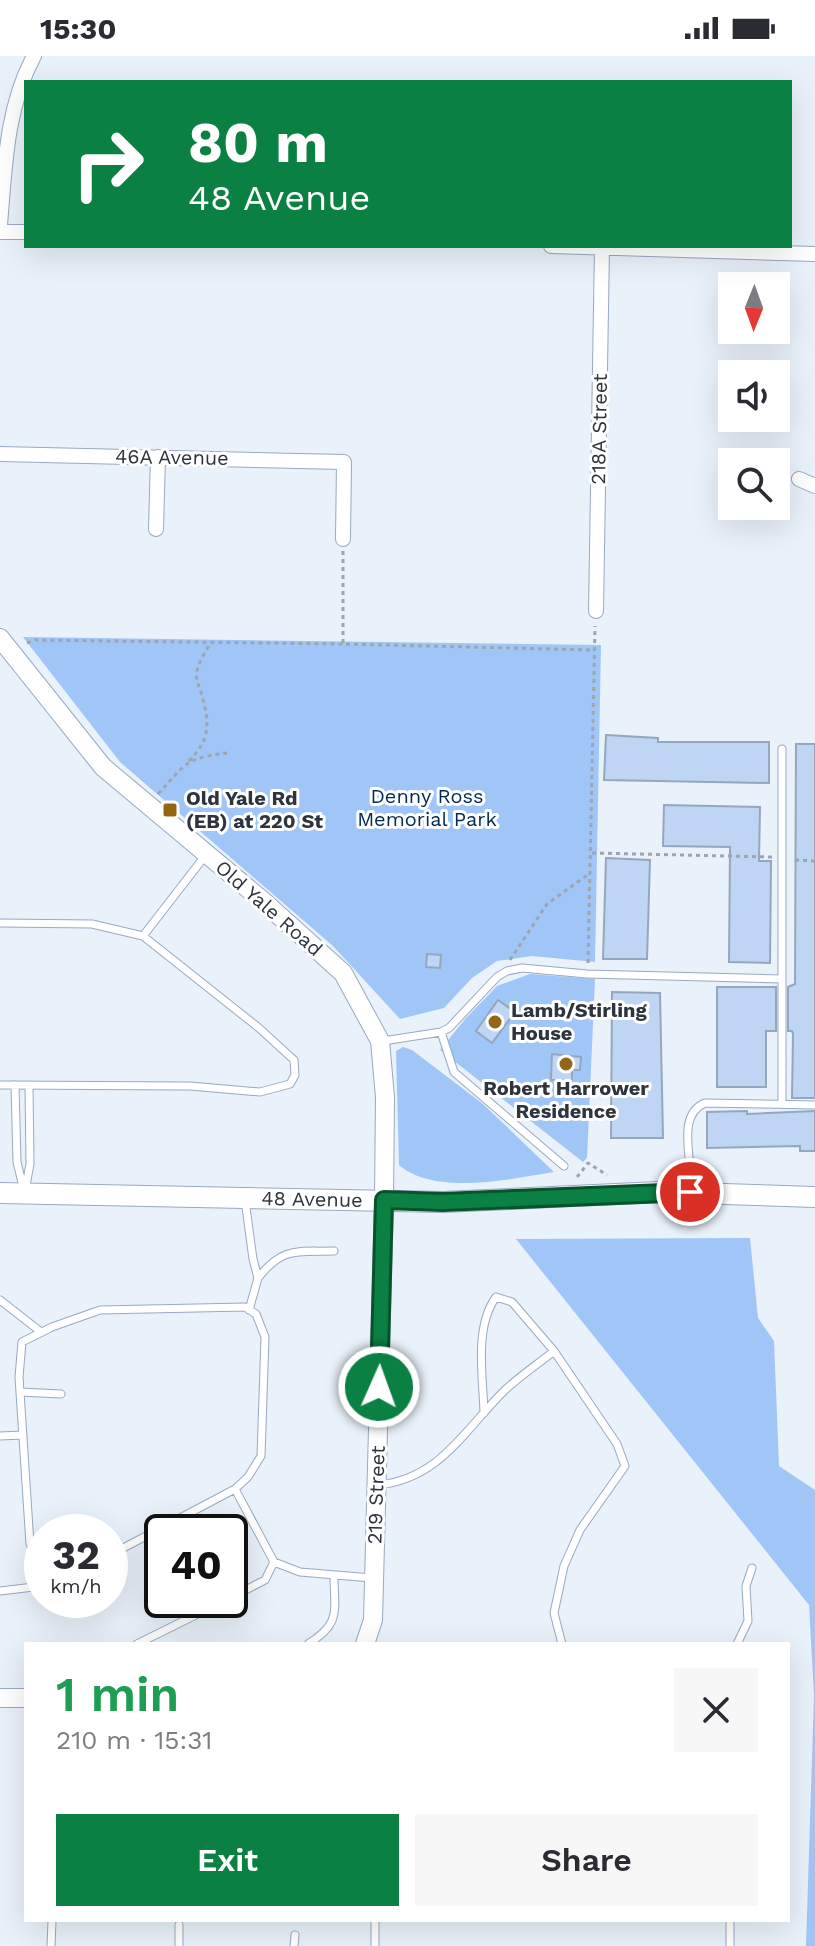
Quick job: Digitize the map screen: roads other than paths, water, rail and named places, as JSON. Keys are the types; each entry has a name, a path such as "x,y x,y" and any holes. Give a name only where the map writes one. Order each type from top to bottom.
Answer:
{"main road":[{"name":"48 Avenue","path":"0,1193 443,1202 659,1192 815,1197"}],"street":[{"path":"0,225 10,122 25,72 34,56"},
{"path":"0,232 24,232"},
{"name":"218A Street","path":"596,611 602,248"},
{"path":"632,248 815,254"},
{"name":"46A Avenue","path":"0,454 344,462 343,539"},
{"path":"156,529 158,457"},
{"path":"799,479 815,486"},
{"name":"Old Yale Road","path":"5,645 103,767 343,973 380,1041 385,1097 384,1200"},
{"name":"219 Street","path":"366,1642 373,1620 384,1200"},
{"path":"0,1698 24,1698"}],"lane":[{"path":"782,749 782,1104"},
{"path":"143,936 206,854"},
{"path":"0,923 92,924 143,936 259,1028 294,1060 295,1075 290,1084 260,1092 190,1086 0,1085"},
{"path":"380,1041 441,1032 449,1028 497,977 522,968 587,974 782,979"},
{"path":"441,1032 454,1072 564,1166"},
{"path":"15,1085 17,1162 25,1193"},
{"path":"25,1193 30,1164 29,1085"},
{"path":"690,1169 689,1118 699,1105 815,1105"},
{"path":"245,1197 258,1278"},
{"path":"249,1310 258,1278 271,1261 287,1253 334,1251"},
{"path":"484,1413 482,1342 491,1304 496,1297 512,1302 554,1351 617,1444 625,1466 580,1530 564,1566 554,1613 561,1642"},
{"path":"0,1300 41,1332"},
{"path":"28,1514 20,1392 22,1342 100,1310 245,1307 256,1314 265,1337 261,1456 248,1477 235,1489 128,1545"},
{"path":"376,1485 400,1483 434,1467 507,1388 554,1351"},
{"path":"20,1392 61,1394"},
{"path":"0,1436 23,1435"},
{"path":"235,1489 274,1562 300,1572 374,1578"},
{"path":"248,1589 265,1580 274,1562"},
{"path":"738,1642 748,1621 746,1586 752,1568"},
{"path":"311,1642 328,1632 334,1614 334,1575"},
{"path":"0,1591 24,1588"},
{"path":"141,1642 190,1618"},
{"path":"51,1946 52,1922"},
{"path":"375,1922 375,1946"},
{"path":"730,1922 730,1946"},
{"path":"179,1925 179,1946"},
{"path":"294,1946 295,1935"}],"place":[{"name":"Old Yale Rd (EB) at 220 St","path":"170,810"},
{"name":"Lamb/Stirling House","path":"495,1022"},
{"name":"Robert Harrower Residence","path":"566,1064"}],"park label":[{"name":"Denny Ross Memorial Park","path":"427,808"}]}
